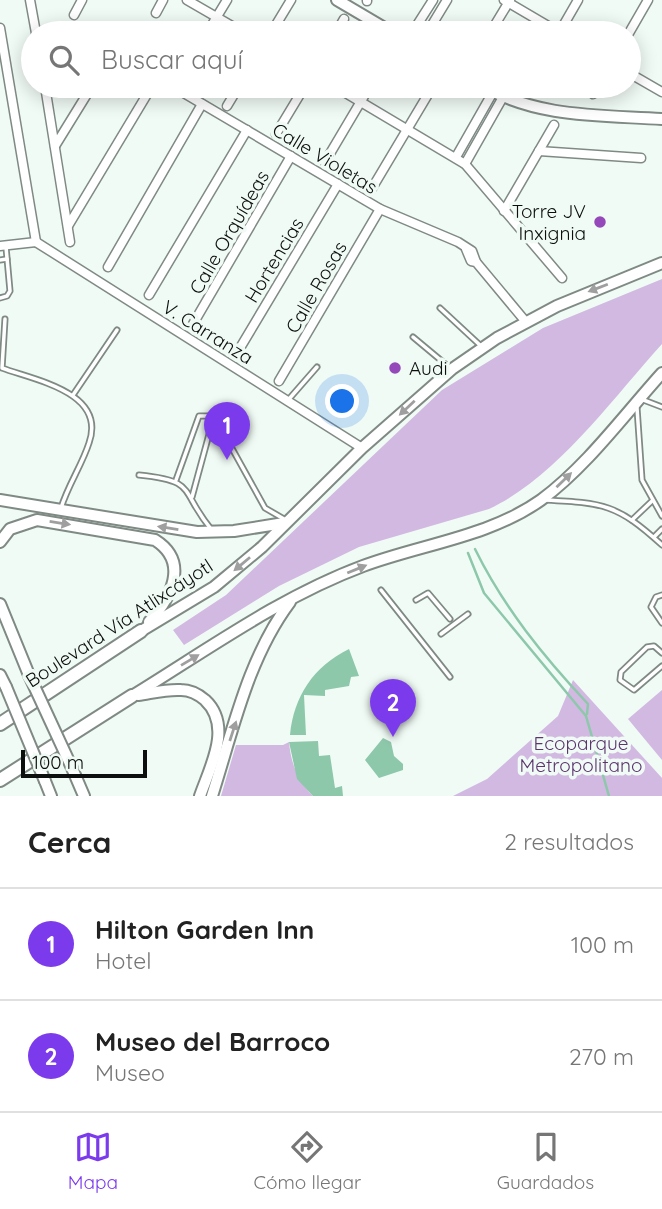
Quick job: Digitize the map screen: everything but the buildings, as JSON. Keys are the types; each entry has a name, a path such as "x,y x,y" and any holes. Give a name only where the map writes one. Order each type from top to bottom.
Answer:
{"main road":[{"path":"337,0 373,21"},
{"path":"512,98 561,112 662,119"},
{"name":"Boulevard Vía Atlixcáyotl","path":"0,724 141,631 214,587 262,547 285,521 362,448 452,369 482,348 578,296 662,263"},
{"path":"0,779 295,596 364,566 496,525 541,500 562,484 662,373"},
{"path":"0,500 215,533 285,521"},
{"path":"0,542 10,529 37,520 155,540 169,551 173,560 174,579 165,605 141,631"},
{"path":"212,796 258,655 274,623 295,596"},
{"path":"0,604 84,796"},
{"path":"0,675 51,796"},
{"path":"132,696 184,690 196,693 212,708 219,727 219,740 200,796"}],"street":[{"path":"30,0 34,21"},
{"path":"74,15 82,0"},
{"path":"156,13 163,0"},
{"path":"187,0 223,21"},
{"path":"214,21 226,0"},
{"path":"278,21 291,0"},
{"path":"420,21 433,0"},
{"path":"434,21 447,0"},
{"path":"566,21 579,0"},
{"path":"636,21 648,0"},
{"path":"496,21 507,1 540,21"},
{"path":"0,28 36,242 3,246"},
{"path":"641,81 662,92"},
{"path":"47,98 70,242"},
{"path":"55,146 85,98"},
{"path":"68,226 145,98"},
{"name":"Calle Violetas","path":"192,98 380,209 447,236 472,251 476,262 526,322"},
{"path":"227,106 232,98"},
{"path":"276,134 298,98"},
{"path":"356,98 465,163 562,278"},
{"path":"324,162 363,98"},
{"path":"371,190 426,98"},
{"path":"456,157 495,98"},
{"path":"465,163 496,98"},
{"path":"108,267 202,104"},
{"path":"504,211 554,125"},
{"path":"149,295 247,130"},
{"path":"539,151 641,158"},
{"name":"Calle Orquídeas","path":"193,324 291,156"},
{"name":"Hortencias","path":"237,353 338,184"},
{"name":"Calle Rosas","path":"279,381 380,209"},
{"name":"V. Carranza","path":"36,242 362,448"}],"lane":[{"path":"0,298 8,296 10,291 7,258 3,246"},
{"path":"0,260 7,258"},
{"path":"440,308 482,348"},
{"path":"5,319 1,368 50,383 73,395 88,414 90,441 60,510"},
{"path":"73,395 117,330"},
{"path":"413,337 452,369"},
{"path":"287,401 317,368"},
{"path":"662,407 637,400 640,428 639,465 652,501 662,516"},
{"path":"176,480 199,416 214,416"},
{"path":"192,497 214,416"},
{"path":"214,416 265,508 285,521"},
{"path":"139,475 176,480 192,497 215,533"},
{"path":"541,500 603,505 619,510 662,545"},
{"path":"632,520 652,501"},
{"path":"654,538 662,529"},
{"path":"381,590 450,677"},
{"path":"416,600 428,593 450,618"},
{"path":"662,595 656,597 651,607 662,623"},
{"path":"441,634 468,614"},
{"path":"662,653 654,646 647,647 621,672 620,680 634,690 662,667"}],"green space":[{"path":"662,279 662,344 582,435 538,477 489,509 359,547 279,586 184,645 173,630 226,595 442,390 543,328"},
{"name":"Ecoparque Metropolitano","path":"573,680 662,778 662,796 453,796 487,779 558,716"},
{"path":"662,690 662,760 628,719"},
{"path":"289,742 296,772 313,796 221,796 236,745 283,745"}],"shaded area":[{"path":"349,649 359,676 351,677 349,686 325,690 325,696 304,695 306,735 290,735 296,708 307,684 325,665"},
{"path":"383,738 391,742 394,756 403,764 403,770 379,778 365,760"},
{"path":"318,741 319,756 330,755 335,788 342,786 343,796 313,796 297,779 289,742"}],"waterway":[{"path":"475,549 499,592 526,631 588,704 587,714"},
{"path":"468,553 484,593 586,716 609,796"}],"place":[{"name":"Torre JV Inxignia","path":"600,222"},
{"name":"Audi","path":"395,368"},
{"name":"Hilton Garden Inn","path":"227,460"},
{"name":"Museo del Barroco","path":"393,737"}]}
